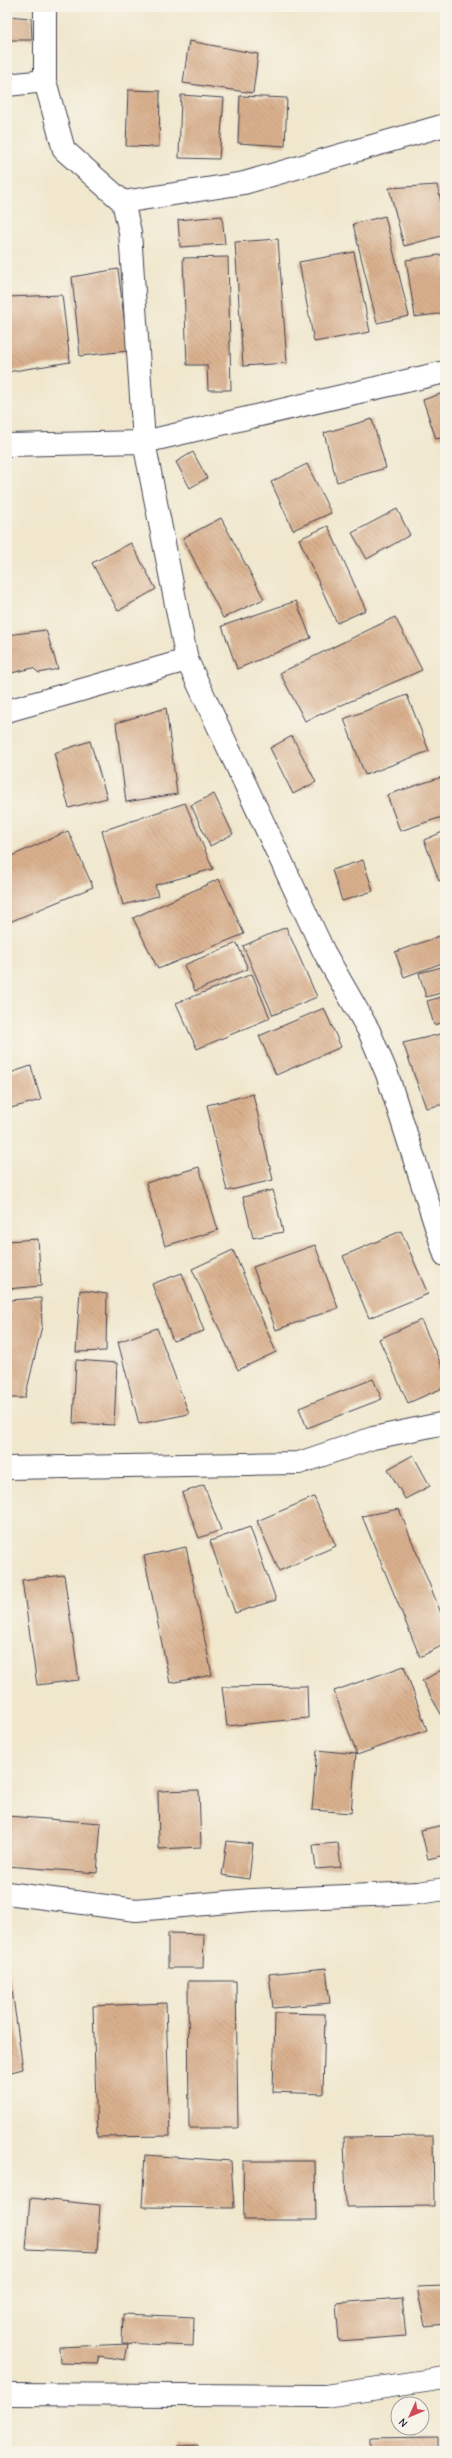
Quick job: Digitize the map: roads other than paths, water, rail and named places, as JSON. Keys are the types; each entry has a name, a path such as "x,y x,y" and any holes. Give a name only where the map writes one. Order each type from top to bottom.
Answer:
{"street":[{"path":"45,7 45,81 64,150 123,202 130,232 144,442 187,660 324,952 369,1031 387,1074 445,1255"},
{"path":"7,85 45,81"},
{"path":"123,202 244,182 445,125"},
{"path":"7,445 144,442 445,372"},
{"path":"7,711 187,660"},
{"path":"7,1468 299,1463 373,1438 445,1423"},
{"path":"7,1893 136,1910 252,1900 418,1893 445,1889"},
{"path":"7,2394 325,2396 445,2378"}]}
